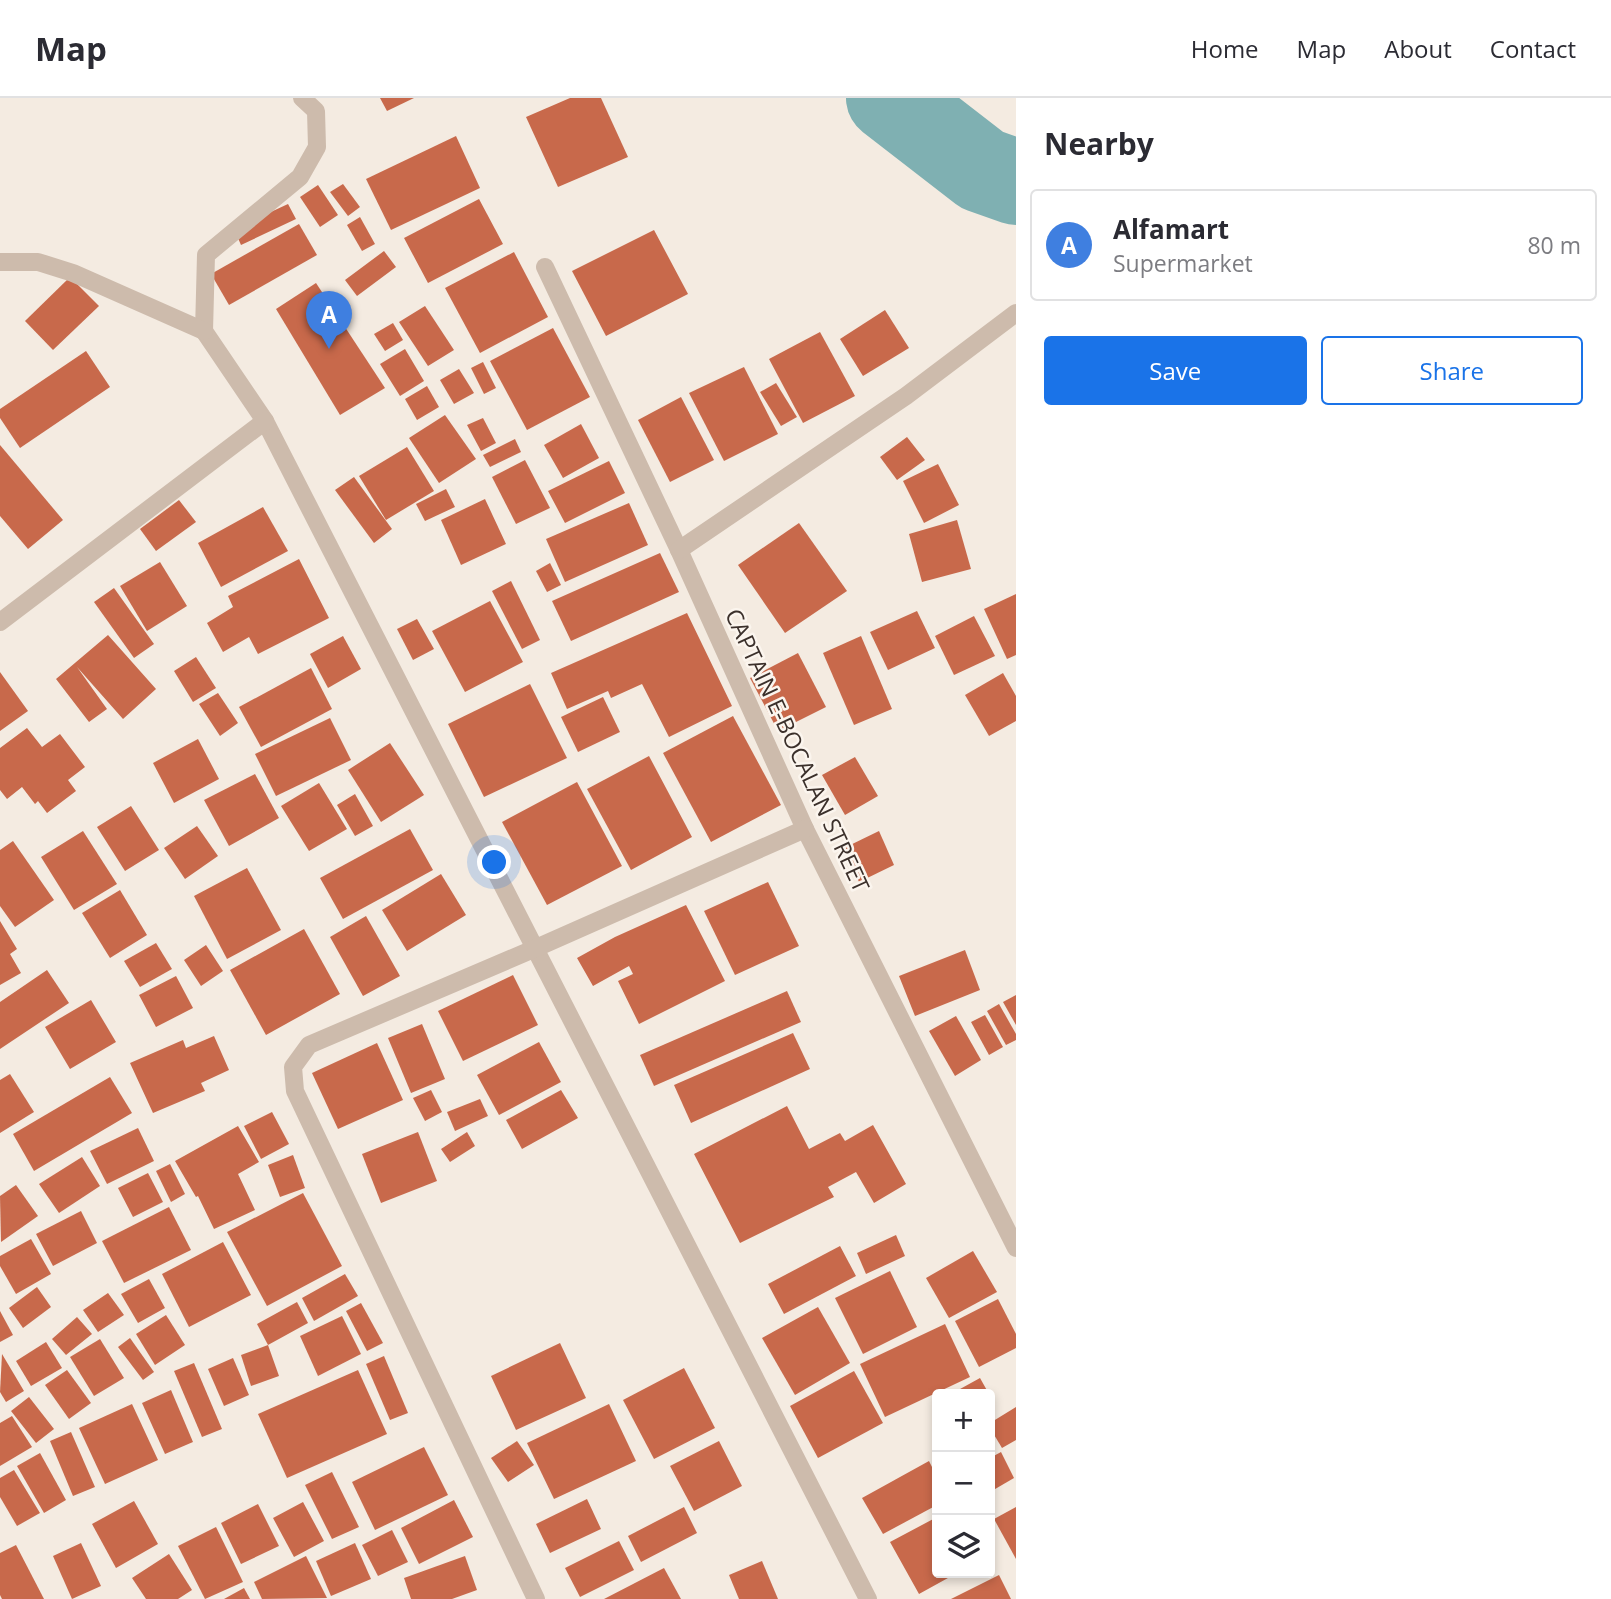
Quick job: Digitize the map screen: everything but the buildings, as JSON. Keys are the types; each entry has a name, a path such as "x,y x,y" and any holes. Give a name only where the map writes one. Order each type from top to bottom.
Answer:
{"street":[{"path":"204,331 206,255 300,177 317,147 316,111 302,98"},
{"path":"0,262 38,262 61,269 204,331 265,421 868,1599"},
{"name":"CAPTAIN E-BOCALAN STREET","path":"545,267 679,550 804,829 1016,1248"},
{"path":"679,550 906,396 1016,313"},
{"path":"0,622 265,421"},
{"path":"536,1599 295,1091 293,1068 309,1045 804,829"}],"waterway":[{"path":"889,98 982,170 1016,182"}],"place":[{"name":"Alfamart","path":"329,349"}]}
